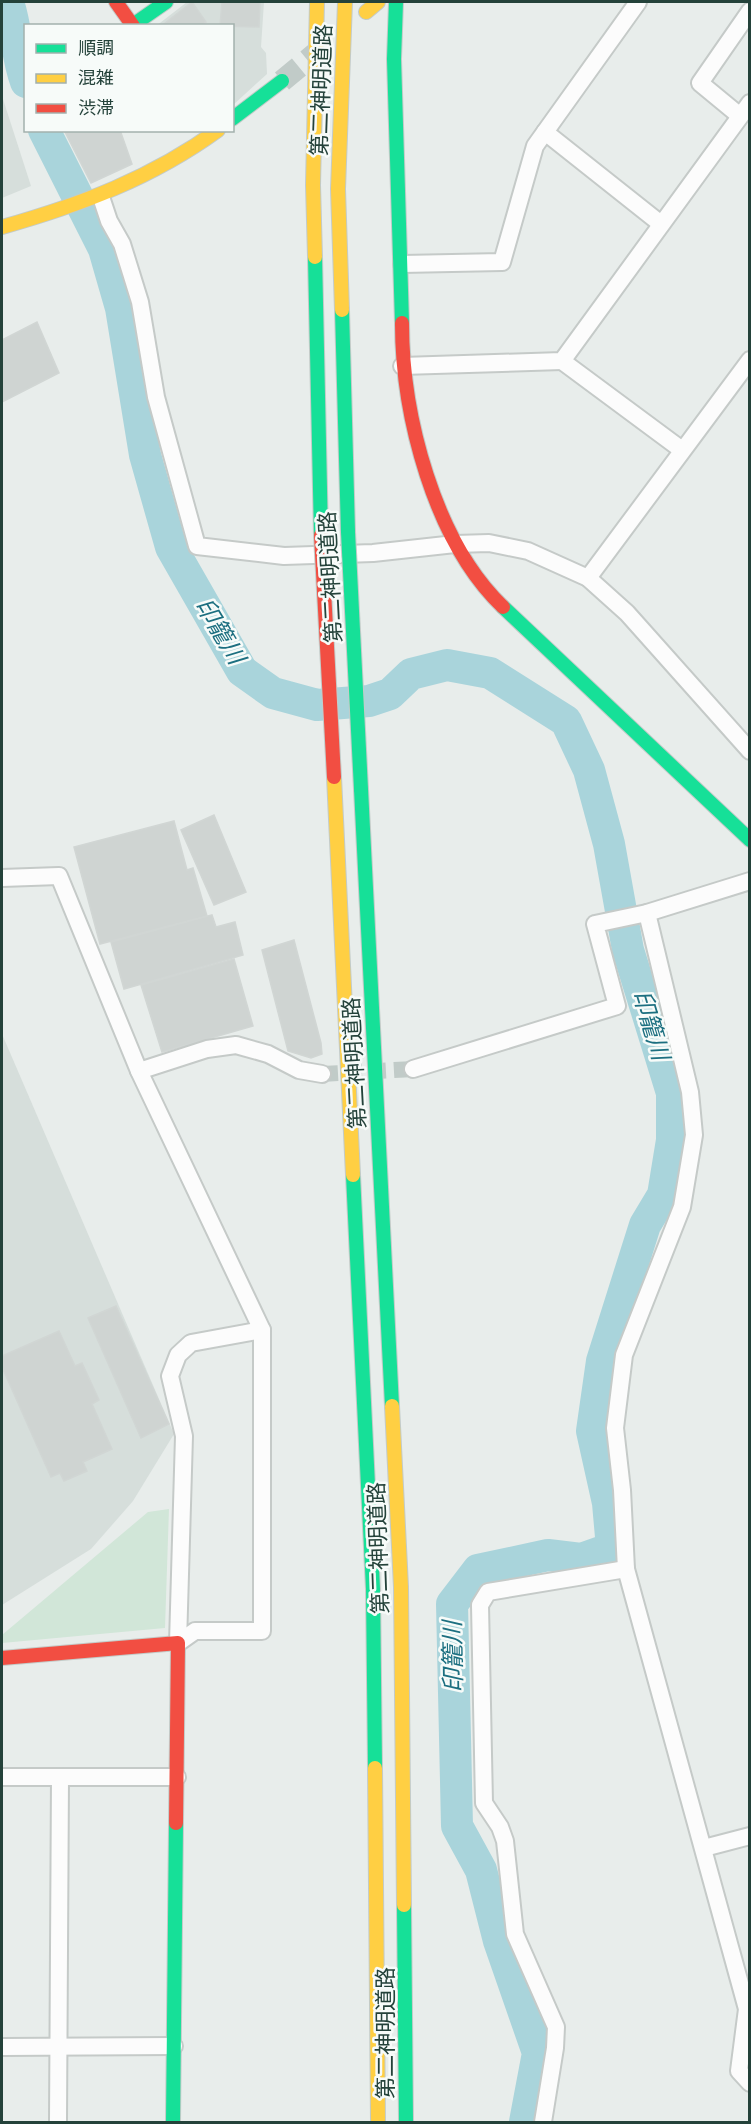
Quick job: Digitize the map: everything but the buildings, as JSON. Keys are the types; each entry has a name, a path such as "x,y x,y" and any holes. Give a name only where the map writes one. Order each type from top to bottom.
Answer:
{"main road":[{"path":"117,2 132,24"},
{"path":"134,24 166,2"},
{"name":"第二神明道路","path":"317,2 313,185 321,535 373,1589 378,2122"},
{"name":"第二神明道路","path":"345,2 338,189 348,532 401,1587 406,2122"},
{"path":"366,12 378,2"},
{"path":"396,2 393,59 402,264 402,366 416,444 455,544 495,599 750,840"},
{"path":"234,117 282,81"},
{"path":"2,227 97,199 165,166 213,132"},
{"path":"2,1658 178,1643 173,2122"}],"street":[{"path":"402,264 502,262 535,146 638,2"},
{"path":"562,361 745,109 700,82 750,11"},
{"path":"545,132 661,224"},
{"path":"97,199 122,244 140,302 156,397 197,546 284,556 373,553 455,544 489,543 528,551 588,578 627,613 750,751"},
{"path":"588,578 750,360"},
{"path":"402,366 562,361 682,450"},
{"path":"2,878 59,876 139,1071 262,1330 262,1631 195,1631 178,1643"},
{"path":"413,1069 617,1006 595,924 647,913 750,881"},
{"path":"647,913 690,1092 694,1134 682,1207 624,1355 615,1428 622,1490 626,1569 747,2009 739,2071 750,2083"},
{"path":"139,1071 207,1049 236,1045 268,1054 299,1070 322,1074"},
{"path":"178,1643 184,1436 170,1376 178,1355 191,1343 262,1330"},
{"path":"543,2122 555,2048 556,2027 515,1934 505,1840 500,1827 484,1803 480,1605 488,1592 626,1569"},
{"path":"2,1777 177,1777"},
{"path":"58,2122 60,1777"},
{"path":"704,1848 750,1836"},
{"path":"2,2047 174,2046"}],"shaded area":[{"path":"187,2 264,2 261,47 266,53 267,74 234,104 234,24 159,24"},
{"path":"2,96 31,186 2,198"},
{"path":"2,1034 174,1434 133,1501 91,1549 2,1605"}],"green space":[{"path":"169,1509 165,1628 2,1643 2,1635 148,1512"}],"waterway":[{"name":"印籠川","path":"8,2 24,75"},
{"name":"印籠川","path":"45,132 104,249 121,308 145,455 171,547 242,671 273,693 317,705 369,701 390,694 411,674 447,665 490,673 566,721 589,770 609,844 628,950 672,1093 672,1140 663,1195 645,1225 602,1361 592,1431 608,1503 612,1548 581,1559 548,1555 478,1570 452,1604 457,1826 481,1870 499,1941 538,2053 525,2122"}],"tunnel":[{"path":"282,81 323,47"},
{"path":"322,1074 413,1069"}],"traffic: fast":[{"path":"134,24 166,2"},
{"path":"396,2 394,59 402,323"},
{"path":"234,117 282,81"},
{"path":"315,257 321,535"},
{"path":"342,310 348,532"},
{"path":"348,532 361,789"},
{"path":"503,607 750,840"},
{"path":"361,789 392,1406"},
{"path":"353,1175 373,1589 375,1768"},
{"path":"173,2122 176,1823"},
{"path":"404,1905 406,2122"}],"traffic: slow":[{"path":"315,257 313,185 317,2"},
{"path":"342,310 338,189 345,2"},
{"path":"366,12 378,2"},
{"path":"2,227 115,188 167,162 215,132"},
{"path":"334,777 353,1175"},
{"path":"392,1406 401,1587 404,1905"},
{"path":"375,1768 378,2122"}],"traffic: jam":[{"path":"116,2 132,24"},
{"path":"402,323 408,397 427,475 458,548 479,580 503,607"},
{"path":"321,535 334,777"},
{"path":"2,1658 178,1643 176,1823"}]}
